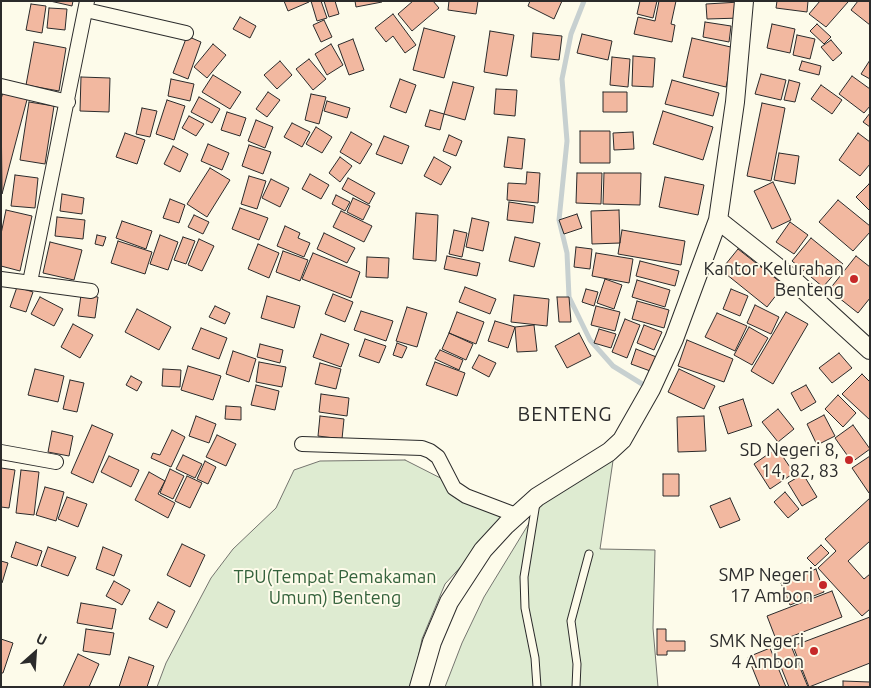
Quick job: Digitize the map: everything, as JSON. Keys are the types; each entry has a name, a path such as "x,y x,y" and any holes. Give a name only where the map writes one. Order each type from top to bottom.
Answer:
{"street":[{"path":"419,687 432,642 449,602 483,550 516,515 537,497 609,452 630,428 674,339 718,220 736,102 744,1"},
{"path":"30,282 87,6 186,33"},
{"path":"1,86 68,102"},
{"path":"718,220 790,276 868,345"},
{"path":"1,279 91,291"},
{"path":"302,444 422,448 438,457 454,488 466,496 516,515"},
{"path":"1,452 56,462"}],"lane":[{"path":"537,497 524,577 525,608 535,658 537,687"},
{"path":"576,687 577,664 571,621 589,554"}],"green space":[{"path":"614,454 600,549 655,550 653,628 658,687 445,687 462,643 484,597 542,502"},
{"name":"TPU(Tempat Pemakaman Umum) Benteng","path":"405,460 470,493 507,508 488,537 445,584 422,639 412,687 157,687 166,663 211,578 233,549 276,508 294,470 320,461"}],"building":[{"path":"50,1 73,1 72,6"},
{"path":"284,1 309,1 309,2 288,11"},
{"path":"311,1 321,1 327,18 317,21"},
{"path":"324,1 335,1 339,14 329,17"},
{"path":"355,1 382,1 382,2 356,7"},
{"path":"413,1 433,1 439,8 412,31 398,14"},
{"path":"449,1 478,1 476,14 448,10"},
{"path":"530,1 562,1 554,19 528,6"},
{"path":"640,1 657,1 653,18 637,14"},
{"path":"659,1 676,1 671,24 675,25 672,42 634,34 638,17 655,21"},
{"path":"777,1 808,1 807,12 776,8"},
{"path":"820,1 848,2 826,27 809,14"},
{"path":"858,1 870,1 870,25 851,10"},
{"path":"740,2 741,18 707,19 706,4"},
{"path":"31,4 46,6 42,33 26,30"},
{"path":"49,8 67,9 65,30 47,28"},
{"path":"393,14 416,45 405,53 393,36 386,42 375,28"},
{"path":"240,17 256,26 250,38 233,29"},
{"path":"324,20 332,37 321,42 313,25"},
{"path":"705,22 731,26 729,42 703,37"},
{"path":"772,24 795,29 790,53 767,48"},
{"path":"817,24 831,37 824,44 810,31"},
{"path":"424,28 455,36 444,78 413,70"},
{"path":"490,31 514,35 507,76 484,72"},
{"path":"533,33 562,36 559,60 531,57"},
{"path":"582,34 612,41 608,60 577,53"},
{"path":"797,35 815,39 810,59 793,55"},
{"path":"187,36 201,42 188,79 173,73"},
{"path":"692,38 735,48 726,87 683,77"},
{"path":"353,39 364,70 349,75 338,45"},
{"path":"831,40 842,53 833,61 821,47"},
{"path":"34,42 66,48 59,91 26,85"},
{"path":"213,44 226,55 207,78 194,67"},
{"path":"331,44 343,65 327,75 315,54"},
{"path":"633,56 655,58 653,87 632,86"},
{"path":"612,57 630,59 628,87 610,85"},
{"path":"309,59 326,79 313,90 296,69"},
{"path":"870,60 870,79 861,74"},
{"path":"280,61 292,75 277,89 264,75"},
{"path":"802,61 821,66 819,75 799,70"},
{"path":"761,74 786,80 781,100 755,94"},
{"path":"213,75 241,92 230,109 202,92"},
{"path":"852,76 870,89 870,106 864,113 839,94"},
{"path":"81,77 110,78 109,112 80,111"},
{"path":"171,79 194,84 190,101 168,96"},
{"path":"400,79 416,85 406,113 390,107"},
{"path":"672,80 719,93 713,116 665,104"},
{"path":"789,80 800,83 795,102 784,100"},
{"path":"453,82 474,87 465,120 444,114"},
{"path":"821,85 842,100 832,114 811,99"},
{"path":"4,89 28,96 2,194 1,99"},
{"path":"496,89 517,90 515,116 494,114"},
{"path":"268,92 280,100 267,117 256,109"},
{"path":"603,92 627,92 627,112 603,112"},
{"path":"311,94 326,97 319,124 305,120"},
{"path":"199,97 220,109 212,123 191,112"},
{"path":"167,100 185,106 174,140 156,134"},
{"path":"327,101 350,108 347,118 324,111"},
{"path":"29,102 54,106 45,164 20,160"},
{"path":"762,103 785,108 771,181 747,176"},
{"path":"142,108 157,111 150,137 136,134"},
{"path":"430,110 444,114 440,130 425,126"},
{"path":"663,111 713,127 703,160 653,144"},
{"path":"227,112 246,118 240,136 221,130"},
{"path":"870,113 870,127 863,122"},
{"path":"189,116 204,124 196,136 182,128"},
{"path":"256,120 273,127 265,148 248,141"},
{"path":"292,123 310,132 302,147 284,137"},
{"path":"316,127 332,137 322,153 306,144"},
{"path":"580,131 610,131 610,163 580,163"},
{"path":"351,132 372,144 360,164 340,152"},
{"path":"633,132 634,149 614,150 613,133"},
{"path":"125,133 145,140 137,164 116,157"},
{"path":"858,133 870,142 870,164 860,176 839,160"},
{"path":"449,135 462,141 456,156 443,151"},
{"path":"384,136 409,146 402,164 376,154"},
{"path":"508,137 525,139 522,169 504,167"},
{"path":"208,144 229,153 222,170 201,161"},
{"path":"249,145 271,152 263,174 242,166"},
{"path":"173,146 188,154 180,172 164,164"},
{"path":"779,153 799,156 795,184 774,180"},
{"path":"340,157 352,166 340,182 329,173"},
{"path":"434,157 451,167 441,185 424,176"},
{"path":"210,168 230,180 207,217 187,204"},
{"path":"527,172 540,173 538,203 507,200 508,183 526,184"},
{"path":"577,173 602,173 601,204 576,203"},
{"path":"604,173 641,173 640,205 603,204"},
{"path":"310,174 329,185 321,199 302,189"},
{"path":"15,175 38,178 35,208 11,206"},
{"path":"249,176 266,181 257,209 241,204"},
{"path":"665,177 704,185 698,215 659,207"},
{"path":"348,178 375,193 369,204 342,189"},
{"path":"271,179 289,188 280,207 262,198"},
{"path":"773,182 791,220 772,229 754,191"},
{"path":"870,185 870,211 856,197"},
{"path":"62,194 84,198 82,214 60,211"},
{"path":"336,195 350,202 345,211 332,204"},
{"path":"353,198 370,206 363,220 347,212"},
{"path":"170,199 185,205 179,223 163,218"},
{"path":"838,200 870,226 870,232 853,251 819,222"},
{"path":"509,202 535,206 533,223 507,220"},
{"path":"240,208 268,218 259,240 232,229"},
{"path":"6,210 32,216 20,271 1,266 1,234"},
{"path":"619,210 620,243 592,244 591,211"},
{"path":"341,211 372,226 364,242 333,227"},
{"path":"416,213 438,215 436,261 413,259"},
{"path":"577,214 582,228 564,234 559,220"},
{"path":"194,215 209,222 203,234 188,227"},
{"path":"57,217 85,220 83,239 55,236"},
{"path":"472,218 489,222 483,251 466,247"},
{"path":"122,221 152,231 146,249 116,238"},
{"path":"790,222 808,235 794,254 776,242"},
{"path":"285,226 300,233 298,238 310,243 304,257 277,246"},
{"path":"454,230 467,233 462,257 449,254"},
{"path":"622,230 685,241 681,265 618,254"},
{"path":"324,233 355,248 347,263 317,249"},
{"path":"97,235 106,237 103,246 95,244"},
{"path":"160,235 178,242 168,270 150,264"},
{"path":"183,237 195,241 186,264 174,260"},
{"path":"515,237 540,243 534,267 509,261"},
{"path":"811,238 843,264 823,287 792,261"},
{"path":"199,239 214,246 202,271 188,265"},
{"path":"118,241 152,252 145,274 111,263"},
{"path":"50,242 82,250 74,280 43,273"},
{"path":"258,244 279,253 269,278 248,269"},
{"path":"576,247 592,249 590,269 574,267"},
{"path":"738,249 784,285 767,307 721,270"},
{"path":"283,251 308,260 300,281 276,272"},
{"path":"313,253 360,272 351,298 302,279"},
{"path":"596,253 633,259 629,283 592,276"},
{"path":"447,256 480,263 477,276 444,269"},
{"name":"Kantor Kelurahan Benteng","path":"856,256 870,267 870,298 858,313 829,290"},
{"path":"367,257 389,258 388,278 366,277"},
{"path":"640,261 679,271 675,286 636,276"},
{"path":"605,279 622,285 614,309 597,303"},
{"path":"637,280 670,290 665,307 632,297"},
{"path":"17,287 33,292 26,312 10,307"},
{"path":"465,287 496,299 490,314 459,302"},
{"path":"586,289 598,292 594,306 582,302"},
{"path":"731,289 748,296 740,316 723,309"},
{"path":"333,294 353,302 345,322 325,314"},
{"path":"81,295 98,297 95,318 78,316"},
{"path":"514,295 549,299 547,326 511,322"},
{"path":"267,296 300,306 294,328 261,318"},
{"path":"40,297 63,309 54,326 31,314"},
{"path":"557,297 569,297 571,322 559,322"},
{"path":"637,301 669,310 664,328 632,319"},
{"path":"755,305 779,317 771,334 747,323"},
{"path":"215,306 230,313 225,324 209,317"},
{"path":"596,306 620,312 615,331 591,325"},
{"path":"407,307 427,313 417,347 396,341"},
{"path":"137,309 171,327 159,350 125,332"},
{"path":"361,311 393,321 386,341 354,330"},
{"path":"457,312 484,322 476,344 449,333"},
{"path":"786,312 808,324 773,384 751,371"},
{"path":"717,313 747,326 735,351 705,337"},
{"path":"625,319 640,325 627,358 612,352"},
{"path":"495,321 515,327 508,348 488,341"},
{"path":"73,324 93,335 80,358 61,347"},
{"path":"534,325 537,351 517,352 515,327"},
{"path":"644,325 662,332 654,350 637,343"},
{"path":"749,327 768,338 752,365 734,355"},
{"path":"201,328 227,338 219,359 192,349"},
{"path":"599,329 616,334 611,348 594,343"},
{"path":"449,333 473,344 466,360 442,349"},
{"path":"579,333 591,356 567,368 555,346"},
{"path":"321,334 349,344 341,367 313,357"},
{"path":"365,339 386,346 379,363 359,356"},
{"path":"687,340 733,359 724,382 678,366"},
{"path":"397,343 407,347 402,358 393,355"},
{"path":"260,344 283,350 280,363 257,357"},
{"path":"636,349 659,358 653,372 631,364"},
{"path":"440,350 463,360 459,370 435,359"},
{"path":"233,351 256,359 249,382 226,374"},
{"path":"839,353 852,368 832,383 819,368"},
{"path":"479,355 496,363 489,377 472,368"},
{"path":"259,362 286,367 282,387 256,382"},
{"path":"435,362 465,373 457,396 426,385"},
{"path":"320,363 341,369 336,389 315,384"},
{"path":"188,366 221,376 213,400 181,390"},
{"path":"35,369 64,376 58,402 28,395"},
{"path":"163,369 181,370 180,387 162,386"},
{"path":"679,369 715,386 704,409 668,392"},
{"name":"SD Negeri 8, 14, 82, 83","path":"862,374 870,382 870,420 842,394"},
{"path":"131,376 142,382 137,391 126,385"},
{"path":"70,380 84,383 77,412 63,409"},
{"path":"256,385 279,391 275,410 251,405"},
{"path":"806,385 816,402 801,411 791,393"},
{"path":"321,394 349,398 347,416 319,412"},
{"path":"838,395 856,413 843,427 825,409"},
{"path":"743,399 752,426 728,434 719,407"},
{"path":"226,406 241,407 241,420 225,419"},
{"path":"778,409 794,429 778,442 762,422"},
{"path":"824,415 835,436 817,445 807,424"},
{"path":"196,416 216,424 209,443 189,436"},
{"path":"320,416 344,419 342,439 318,436"},
{"path":"704,416 706,451 678,452 677,417"},
{"path":"92,425 113,434 93,483 71,473"},
{"path":"853,425 870,449 852,462 835,438"},
{"path":"172,430 185,437 171,467 151,458 153,453 160,455"},
{"path":"52,431 73,436 69,456 48,452"},
{"path":"217,435 236,444 226,466 206,457"},
{"path":"777,448 794,473 770,489 754,464"},
{"path":"183,455 202,464 195,478 176,469"},
{"path":"109,456 139,470 131,487 101,472"},
{"name":"SD Negeri 8, 14, 82, 83","path":"870,456 870,493 869,493 852,468"},
{"path":"205,461 216,467 208,484 197,479"},
{"path":"1,468 15,470 9,508 1,507"},
{"path":"170,469 184,476 173,499 160,493"},
{"path":"21,470 39,472 34,515 16,513"},
{"path":"149,472 165,481 158,494 175,503 168,518 135,500"},
{"path":"663,474 679,474 679,496 663,496"},
{"path":"803,474 817,497 802,506 788,483"},
{"path":"187,476 202,483 190,508 175,501"},
{"path":"45,487 64,492 56,521 36,515"},
{"path":"785,492 799,509 788,518 774,502"},
{"path":"67,497 87,504 78,527 58,519"},
{"path":"730,498 740,520 720,528 710,506"},
{"name":"SMP Negeri 17 Ambon","path":"870,498 870,541 848,561 864,579 870,574 870,609 862,616 818,568 836,551 825,539"},
{"path":"16,542 42,551 37,566 11,557"},
{"path":"182,544 205,555 190,587 167,575"},
{"path":"821,545 829,553 815,566 807,558"},
{"path":"48,547 76,557 68,576 41,566"},
{"path":"103,547 122,555 114,576 96,569"},
{"path":"1,561 8,563 2,583 1,583"},
{"path":"816,569 824,592 790,605 781,583"},
{"path":"114,581 130,590 122,605 106,596"},
{"path":"832,591 842,617 777,642 767,616"},
{"path":"158,602 175,611 167,628 149,619"},
{"path":"81,603 116,609 112,629 77,623"},
{"path":"870,617 870,663 809,687 793,646"},
{"path":"86,629 114,633 110,655 83,651"},
{"path":"657,629 666,629 666,641 685,641 685,651 667,651 667,655 657,655"},
{"path":"1,639 13,643 3,673 1,673"},
{"path":"789,641 808,687 789,687 773,647"},
{"path":"770,648 786,687 760,687 748,657"},
{"path":"78,654 99,664 89,687 63,687"},
{"path":"129,657 154,666 147,687 119,687"},
{"path":"843,681 870,682 870,687 843,687"}],"waterway":[{"path":"584,1 571,34 562,79 567,141 559,220 567,253 569,297 590,340 613,366 647,387"}],"place":[{"name":"Kantor Kelurahan Benteng","path":"854,279"},
{"name":"SD Negeri 8, 14, 82, 83","path":"849,460"},
{"name":"SMP Negeri 17 Ambon","path":"823,585"},
{"name":"SMK Negeri 4 Ambon","path":"814,651"}],"district":[{"name":"BENTENG","path":"565,414"}]}
